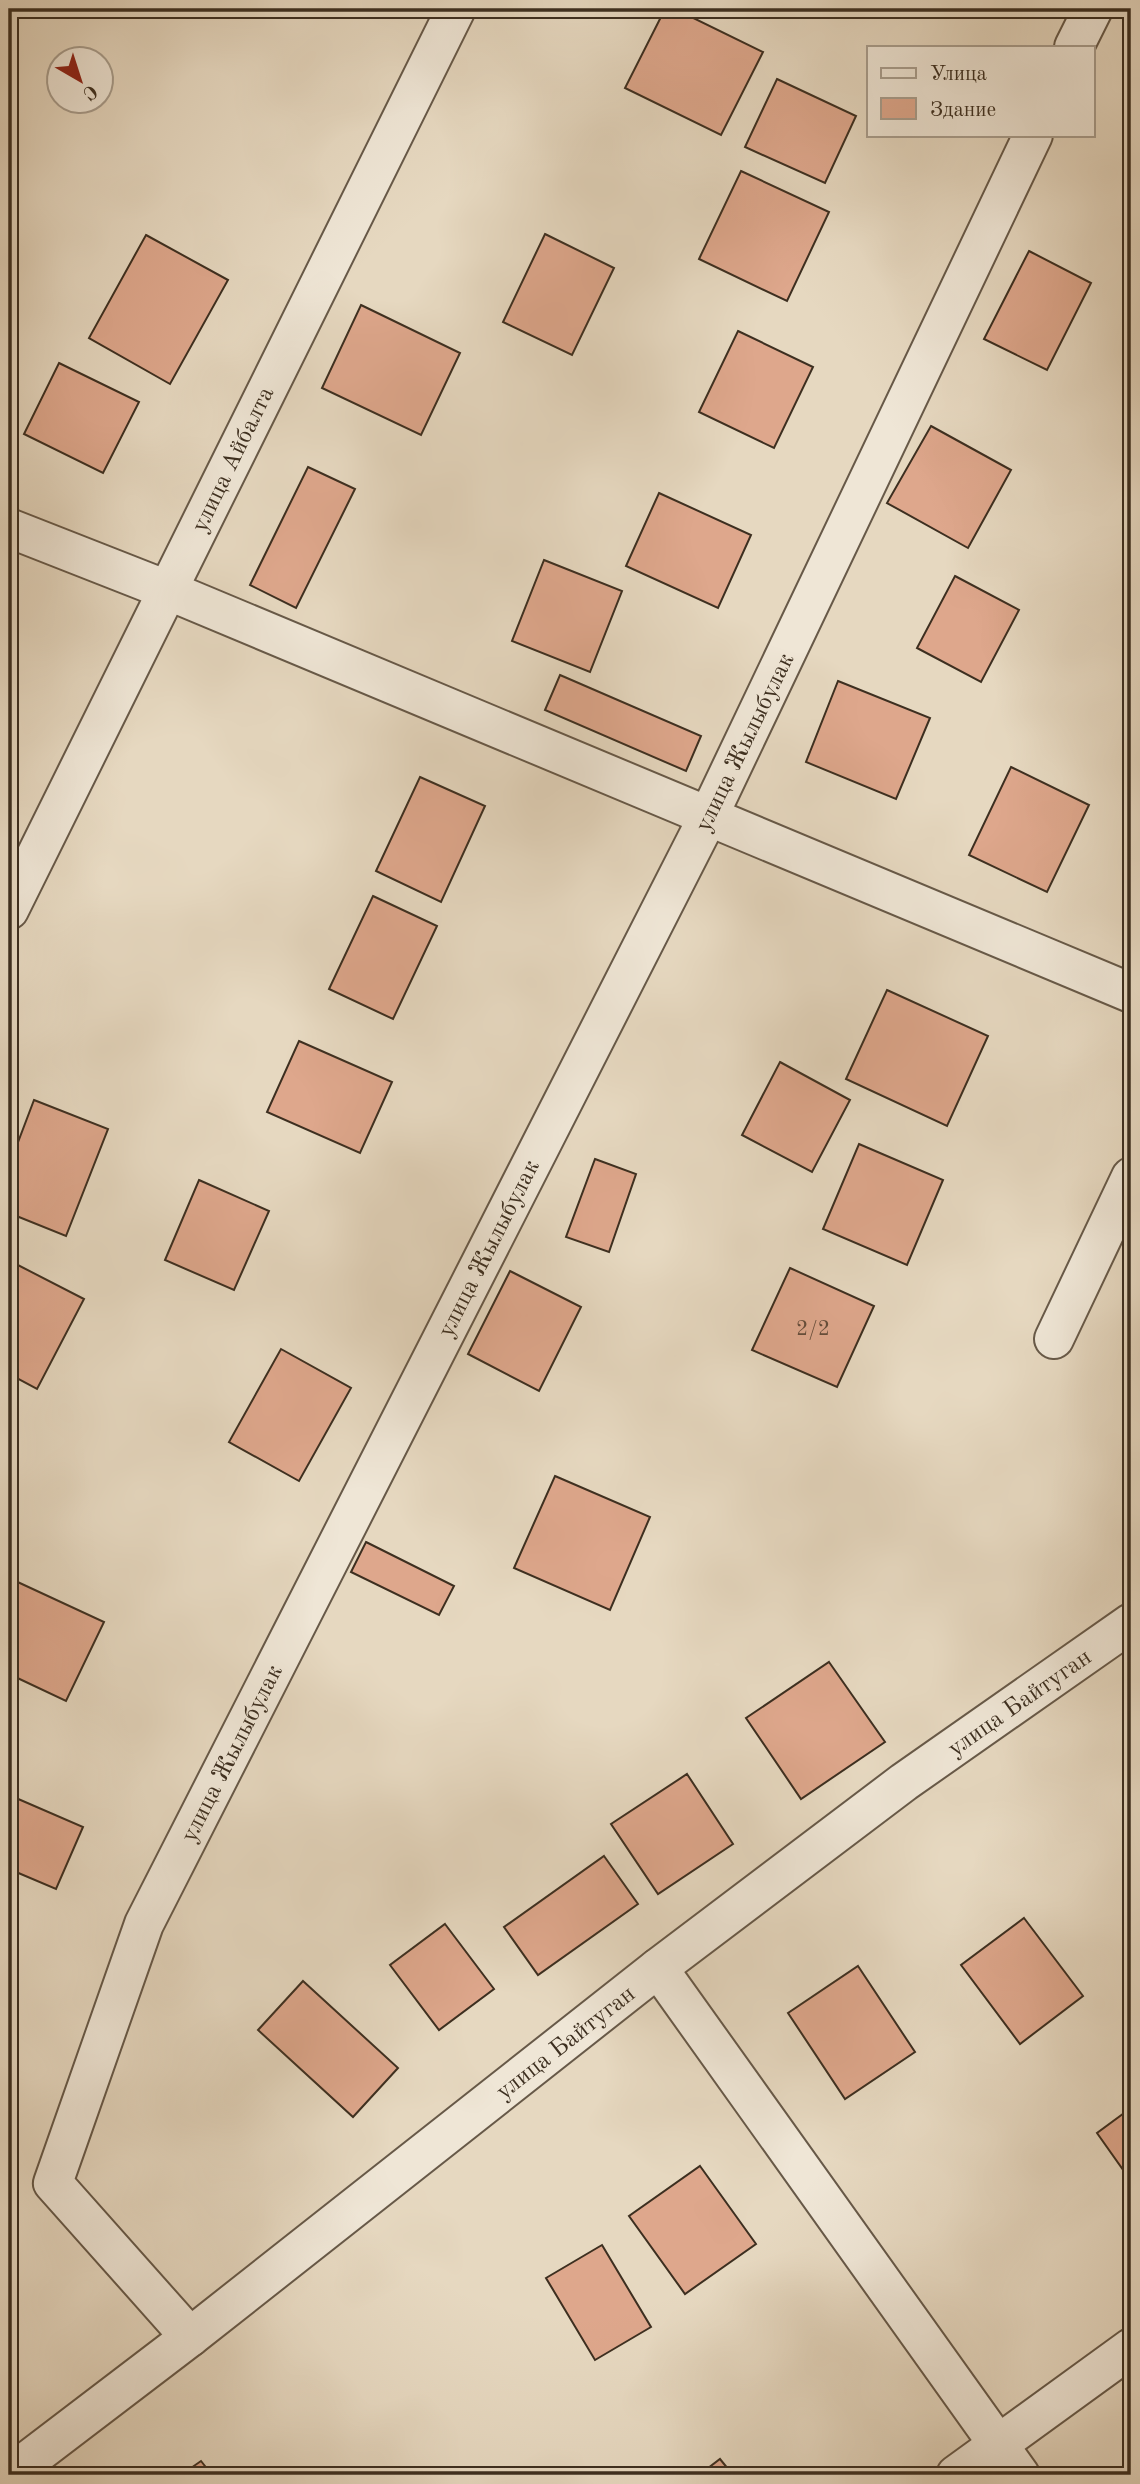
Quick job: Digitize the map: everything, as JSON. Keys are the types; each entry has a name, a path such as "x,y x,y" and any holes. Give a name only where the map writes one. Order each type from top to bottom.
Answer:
{"street":[{"name":"улица Айбалта","path":"9,910 456,9"},
{"path":"1074,46 1093,9"},
{"name":"улица Жылыбулак","path":"190,2337 53,2183 144,1924 708,817 1033,136"},
{"path":"9,528 167,590 1131,993"},
{"path":"1054,1339 1131,1177"},
{"name":"улица Байтуган","path":"9,2475 190,2337 658,1968 904,1782 1131,1623"},
{"path":"658,1968 1009,2460"},
{"path":"956,2475 1009,2460 1131,2348"}],"building":[{"path":"665,9 675,9 763,52 721,135 625,88"},
{"path":"777,79 856,116 825,183 745,147"},
{"path":"741,171 829,212 787,301 699,259"},
{"path":"545,234 614,268 572,355 503,322"},
{"path":"146,235 228,280 170,384 89,338"},
{"path":"1029,251 1091,283 1047,370 984,339"},
{"path":"361,305 460,353 421,435 322,388"},
{"path":"738,331 813,367 774,448 699,412"},
{"path":"59,363 139,402 103,473 24,434"},
{"path":"931,426 1011,470 968,548 887,503"},
{"path":"308,467 355,489 296,608 250,585"},
{"path":"659,493 751,535 718,608 626,566"},
{"path":"544,560 622,591 590,672 512,641"},
{"path":"955,576 1019,610 981,682 917,648"},
{"path":"560,675 701,736 686,771 545,710"},
{"path":"838,681 930,718 896,799 806,762"},
{"path":"1011,767 1089,805 1047,892 969,855"},
{"path":"420,777 485,806 441,902 376,871"},
{"path":"373,896 437,926 393,1019 329,989"},
{"path":"887,990 988,1036 947,1126 846,1079"},
{"path":"299,1041 392,1082 360,1153 267,1112"},
{"path":"780,1062 850,1100 812,1172 742,1135"},
{"path":"34,1100 108,1129 66,1236 9,1213 9,1166"},
{"path":"859,1144 943,1180 907,1265 823,1229"},
{"path":"595,1159 636,1174 609,1252 566,1237"},
{"path":"199,1180 269,1211 234,1290 165,1260"},
{"path":"12,1262 84,1299 37,1389 9,1374 9,1269"},
{"path":"790,1268 874,1306 837,1387 752,1350"},
{"path":"510,1271 581,1307 539,1391 468,1354"},
{"path":"281,1349 351,1388 299,1481 229,1442"},
{"path":"555,1476 650,1517 610,1610 514,1568"},
{"path":"366,1542 454,1586 439,1615 351,1572"},
{"path":"9,1578 104,1622 66,1701 9,1674"},
{"path":"829,1662 885,1742 801,1799 746,1718"},
{"path":"687,1774 733,1844 658,1894 611,1824"},
{"path":"9,1795 83,1827 56,1889 9,1869"},
{"path":"604,1856 638,1904 538,1975 504,1927"},
{"path":"1024,1918 1083,1996 1020,2044 961,1965"},
{"path":"445,1924 494,1989 439,2030 390,1965"},
{"path":"858,1966 915,2052 845,2099 788,2013"},
{"path":"303,1981 398,2068 353,2117 258,2030"},
{"path":"1131,2108 1131,2181 1097,2133"},
{"path":"700,2166 756,2244 685,2294 629,2216"},
{"path":"602,2245 651,2327 595,2360 546,2278"},
{"path":"720,2459 733,2475 699,2475"},
{"path":"201,2461 212,2475 181,2475"}]}
